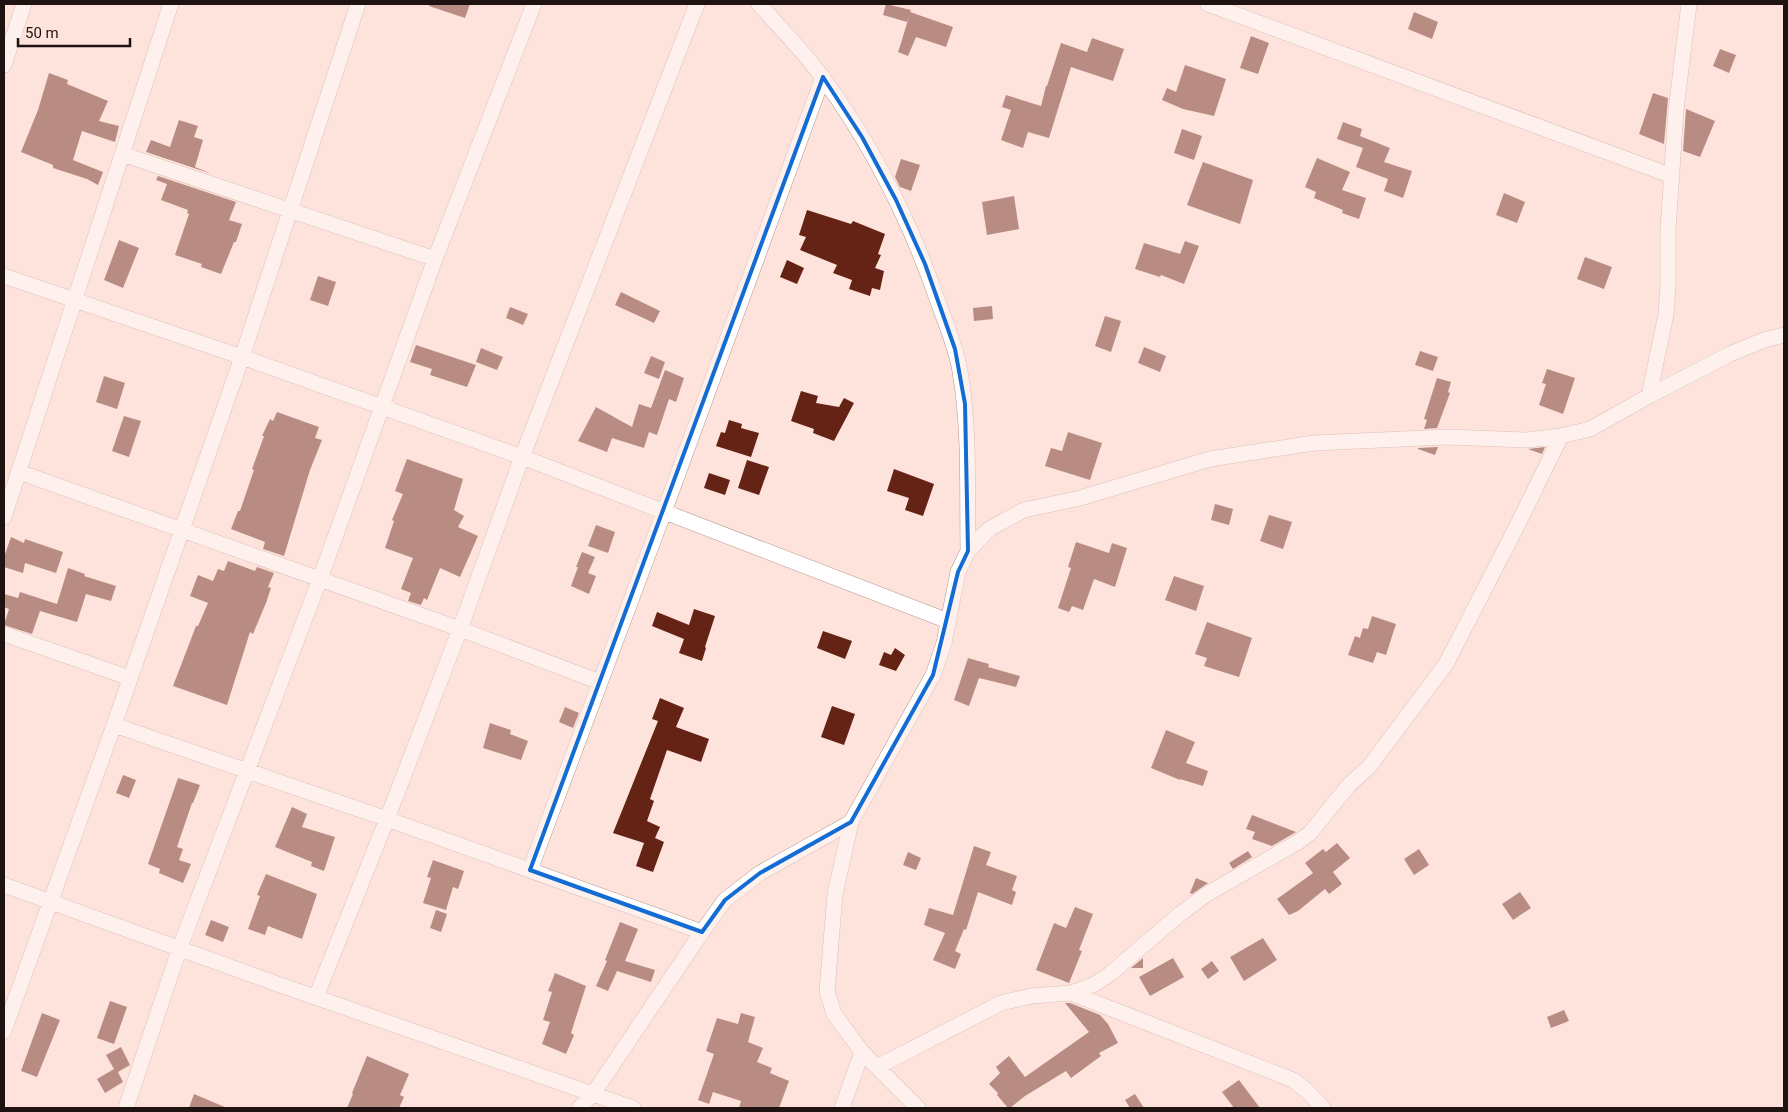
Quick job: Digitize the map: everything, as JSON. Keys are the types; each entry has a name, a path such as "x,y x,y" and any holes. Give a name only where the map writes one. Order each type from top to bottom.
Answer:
{"street":[{"path":"4,61 24,4"},
{"path":"4,517 172,4"},
{"path":"4,1031 114,725 242,357 358,4"},
{"path":"126,1108 180,947 320,579 435,259 534,4"},
{"path":"316,997 388,819 460,629 522,457 698,4"},
{"path":"759,4 823,77 862,137 896,200 925,264 960,368 965,404 968,551"},
{"path":"1208,4 1672,176"},
{"path":"1648,396 1666,314 1668,230 1676,110 1689,4"},
{"path":"530,870 664,512 823,77"},
{"path":"122,154 435,259"},
{"path":"4,276 242,357 522,457 948,621"},
{"path":"918,1108 862,1052 834,1014 827,991 835,894 851,822 933,675 944,643 958,572 968,551 989,529 1024,510 1080,498 1210,460 1314,443 1447,436 1527,440 1561,436 1590,429 1648,396 1730,354 1764,340 1784,335"},
{"path":"877,1068 1001,1003 1031,996 1071,993 1094,986 1180,914 1207,894 1304,838 1349,785 1369,768 1446,664 1561,436"},
{"path":"19,472 460,629 600,682"},
{"path":"4,634 130,678"},
{"path":"114,725 388,819 702,932"},
{"path":"579,1108 593,1094 725,900 760,873 851,822"},
{"path":"4,885 632,1108"},
{"path":"1071,993 1293,1080 1306,1090 1323,1108"},
{"path":"842,1108 862,1052"}],"highlighted area":[{"path":"823,77 862,137 896,200 925,264 955,349 965,404 968,551 958,572 933,675 851,822 760,873 725,900 702,932 530,870"}],"building":[{"path":"429,4 470,4 465,18 429,6"},
{"path":"886,4 911,10 910,12 953,27 946,47 916,37 908,56 898,52 910,13 907,22 883,15"},
{"path":"1414,12 1438,22 1432,39 1408,29"},
{"path":"1251,36 1269,43 1258,74 1240,68"},
{"path":"1092,38 1124,49 1113,81 1071,67 1049,138 1028,132 1023,148 1001,140 1011,110 1002,107 1006,95 1041,106 1061,43 1087,52"},
{"path":"1720,49 1736,55 1729,73 1713,66"},
{"path":"1185,65 1226,79 1214,116 1183,109 1162,100 1167,88 1176,92"},
{"path":"49,73 68,80 67,84 108,101 99,121 119,126 115,142 82,131 73,160 103,172 98,185 87,179 53,168 53,165 21,152 38,110"},
{"path":"1653,93 1668,98 1664,144 1639,134"},
{"path":"1686,109 1715,121 1700,157 1683,151"},
{"path":"179,120 198,126 194,137 203,140 195,167 212,174 146,152 151,140 170,147"},
{"path":"1343,122 1362,129 1360,136 1390,148 1384,162 1412,171 1403,198 1384,191 1388,179 1356,167 1363,148 1337,139"},
{"path":"1182,129 1202,136 1194,160 1174,153"},
{"path":"1317,158 1350,172 1342,190 1366,198 1359,219 1342,213 1343,210 1314,198 1316,192 1305,187"},
{"path":"901,159 920,165 911,191 900,187 895,177"},
{"path":"1203,162 1253,180 1240,224 1187,205"},
{"path":"158,176 236,202 229,220 242,224 221,274 201,267 202,264 175,255 189,214 187,213 188,210 161,200 167,184 156,180"},
{"path":"1504,193 1525,202 1517,223 1496,215"},
{"path":"1014,196 1019,229 987,235 982,202"},
{"path":"807,210 851,224 853,221 885,234 878,254 881,255 875,268 884,271 880,290 872,288 870,296 849,289 852,280 833,273 837,265 800,250 806,237 799,235"},
{"path":"119,240 139,248 123,288 104,280"},
{"path":"1185,241 1199,246 1184,284 1161,275 1160,277 1135,269 1144,243 1180,254"},
{"path":"1585,257 1612,267 1604,289 1577,279"},
{"path":"787,260 804,268 797,284 780,277"},
{"path":"318,276 336,282 328,306 310,300"},
{"path":"621,292 660,311 654,323 615,305"},
{"path":"992,306 993,319 974,321 973,308"},
{"path":"510,307 528,314 523,325 506,318"},
{"path":"1105,316 1121,321 1111,352 1095,346"},
{"path":"416,345 476,365 467,387 430,375 432,369 410,362"},
{"path":"1144,347 1166,356 1160,372 1138,363"},
{"path":"481,348 503,357 497,370 476,362"},
{"path":"1420,351 1438,357 1433,371 1415,365"},
{"path":"651,356 665,362 659,379 644,373"},
{"path":"1547,369 1575,378 1563,414 1539,405 1546,384 1542,383"},
{"path":"665,370 684,378 676,402 669,399 657,435 649,432 644,448 612,438 607,452 578,441 596,407 632,427 639,404 651,408"},
{"path":"104,376 125,383 117,409 96,402"},
{"path":"1437,378 1451,382 1448,392 1450,393 1437,428 1424,429 1427,420 1424,419"},
{"path":"801,391 818,396 816,403 839,407 844,398 854,403 834,441 813,433 814,429 791,421"},
{"path":"277,412 319,427 315,438 322,440 310,470 284,556 263,549 265,542 231,529 238,511 240,511 254,470 252,469 264,436 262,436 270,419 273,421"},
{"path":"124,416 141,421 129,457 112,451"},
{"path":"729,420 742,424 741,428 759,433 751,457 716,446 721,432 725,433"},
{"path":"1068,432 1102,443 1090,480 1045,466 1051,448 1062,451"},
{"path":"1438,447 1435,455 1418,449 1418,448"},
{"path":"1545,447 1542,454 1528,449"},
{"path":"407,459 463,479 454,510 464,516 458,527 478,536 460,577 440,568 427,600 424,598 421,605 408,601 411,593 401,589 413,558 385,548 394,521 392,520 403,494 395,491"},
{"path":"747,460 769,467 759,495 738,488"},
{"path":"894,469 934,484 923,516 905,510 909,498 887,491"},
{"path":"709,473 730,480 725,495 704,488"},
{"path":"1215,504 1233,509 1229,525 1211,520"},
{"path":"1269,515 1292,522 1283,549 1260,541"},
{"path":"596,525 615,532 608,553 588,546"},
{"path":"11,537 24,543 25,539 63,552 56,573 25,563 23,573 4,567 4,557"},
{"path":"1076,542 1109,553 1112,543 1127,548 1115,587 1094,579 1083,610 1072,606 1069,612 1058,608 1071,568 1068,567"},
{"path":"582,552 595,557 588,573 596,576 589,594 571,586"},
{"path":"228,561 255,571 257,567 274,573 268,587 271,588 266,603 253,634 250,632 227,705 173,686 196,626 198,626 208,603 190,596 198,575 213,581 218,569 224,571"},
{"path":"68,568 85,574 84,576 116,586 111,601 86,594 77,622 40,611 32,634 4,625 9,609 4,607 4,594 18,598 20,592 57,604"},
{"path":"1174,576 1204,586 1196,611 1165,600"},
{"path":"694,609 715,616 702,661 679,653 684,639 652,626 657,612 689,625"},
{"path":"1372,616 1396,624 1386,655 1377,652 1373,663 1348,655 1355,636 1360,638 1363,628 1368,629"},
{"path":"1207,622 1252,638 1239,677 1204,666 1207,658 1195,654"},
{"path":"823,631 852,641 845,659 817,648"},
{"path":"895,648 905,655 896,671 879,665 884,652 891,655"},
{"path":"968,658 989,664 988,667 1020,676 1016,687 979,678 969,706 954,700"},
{"path":"660,698 684,708 676,727 709,739 701,762 667,750 650,799 654,801 647,821 660,827 655,838 664,842 653,872 636,866 644,843 613,833 658,721 652,719"},
{"path":"832,706 855,714 844,745 821,737"},
{"path":"565,707 579,713 573,728 559,722"},
{"path":"490,723 511,730 510,734 528,741 521,760 483,748"},
{"path":"1166,730 1195,742 1186,763 1208,771 1203,786 1180,780 1151,768"},
{"path":"123,775 136,780 129,798 116,793"},
{"path":"178,778 200,785 177,847 183,849 179,860 191,864 183,883 159,873 160,869 148,864"},
{"path":"292,807 307,814 302,827 335,837 324,871 311,866 312,862 275,847"},
{"path":"1252,815 1296,832 1272,846 1252,839 1255,832 1246,829"},
{"path":"1337,843 1350,858 1333,872 1342,884 1329,894 1325,889 1298,911 1289,915 1277,899 1313,873 1305,863 1323,849 1326,852"},
{"path":"974,846 991,852 986,865 1017,876 1012,890 1016,892 1012,905 978,892 966,930 964,929 955,951 961,954 955,969 933,960 945,933 924,925 929,908 953,915"},
{"path":"1419,849 1429,865 1414,875 1404,859"},
{"path":"1248,851 1252,857 1233,869 1229,863"},
{"path":"908,852 921,858 916,870 903,865"},
{"path":"433,860 464,871 458,889 453,887 446,910 423,903 431,878 427,877"},
{"path":"266,874 317,894 302,939 268,926 265,935 248,929 260,896 257,895"},
{"path":"1196,878 1208,883 1192,894 1190,893"},
{"path":"1520,892 1531,908 1513,920 1502,904"},
{"path":"1075,907 1093,914 1079,950 1082,951 1069,983 1036,970 1054,923 1066,928"},
{"path":"436,910 447,914 441,932 430,928"},
{"path":"211,920 229,927 223,942 205,935"},
{"path":"620,922 638,929 625,961 655,970 651,982 617,971 608,991 596,986 607,961 605,960"},
{"path":"1263,938 1277,960 1244,981 1230,957"},
{"path":"1143,958 1143,968 1131,968"},
{"path":"1173,958 1184,977 1150,996 1139,977"},
{"path":"1212,961 1219,971 1208,979 1201,969"},
{"path":"555,973 586,986 571,1033 574,1035 566,1054 542,1044 550,1022 543,1020 552,992 548,991"},
{"path":"110,1001 127,1007 114,1044 97,1038"},
{"path":"1065,1003 1070,1003 1100,1015 1108,1024 1118,1043 1099,1053 1101,1056 1071,1078 1066,1071 1008,1108 989,1084 1000,1073 996,1067 1009,1056 1025,1077 1089,1032"},
{"path":"1564,1010 1569,1021 1551,1028 1547,1017"},
{"path":"42,1013 60,1020 37,1077 21,1071"},
{"path":"741,1013 755,1017 748,1042 763,1048 757,1062 772,1068 770,1073 789,1081 779,1108 739,1108 741,1101 713,1092 709,1104 698,1100 714,1054 706,1051 717,1018 738,1024"},
{"path":"121,1047 130,1065 118,1072 123,1082 105,1093 97,1079 114,1069 106,1055"},
{"path":"367,1056 409,1074 400,1095 404,1097 399,1108 347,1108"},
{"path":"1239,1080 1260,1108 1234,1108 1222,1092"},
{"path":"194,1094 227,1108 189,1108"},
{"path":"1135,1094 1144,1108 1130,1108 1125,1100"}]}
